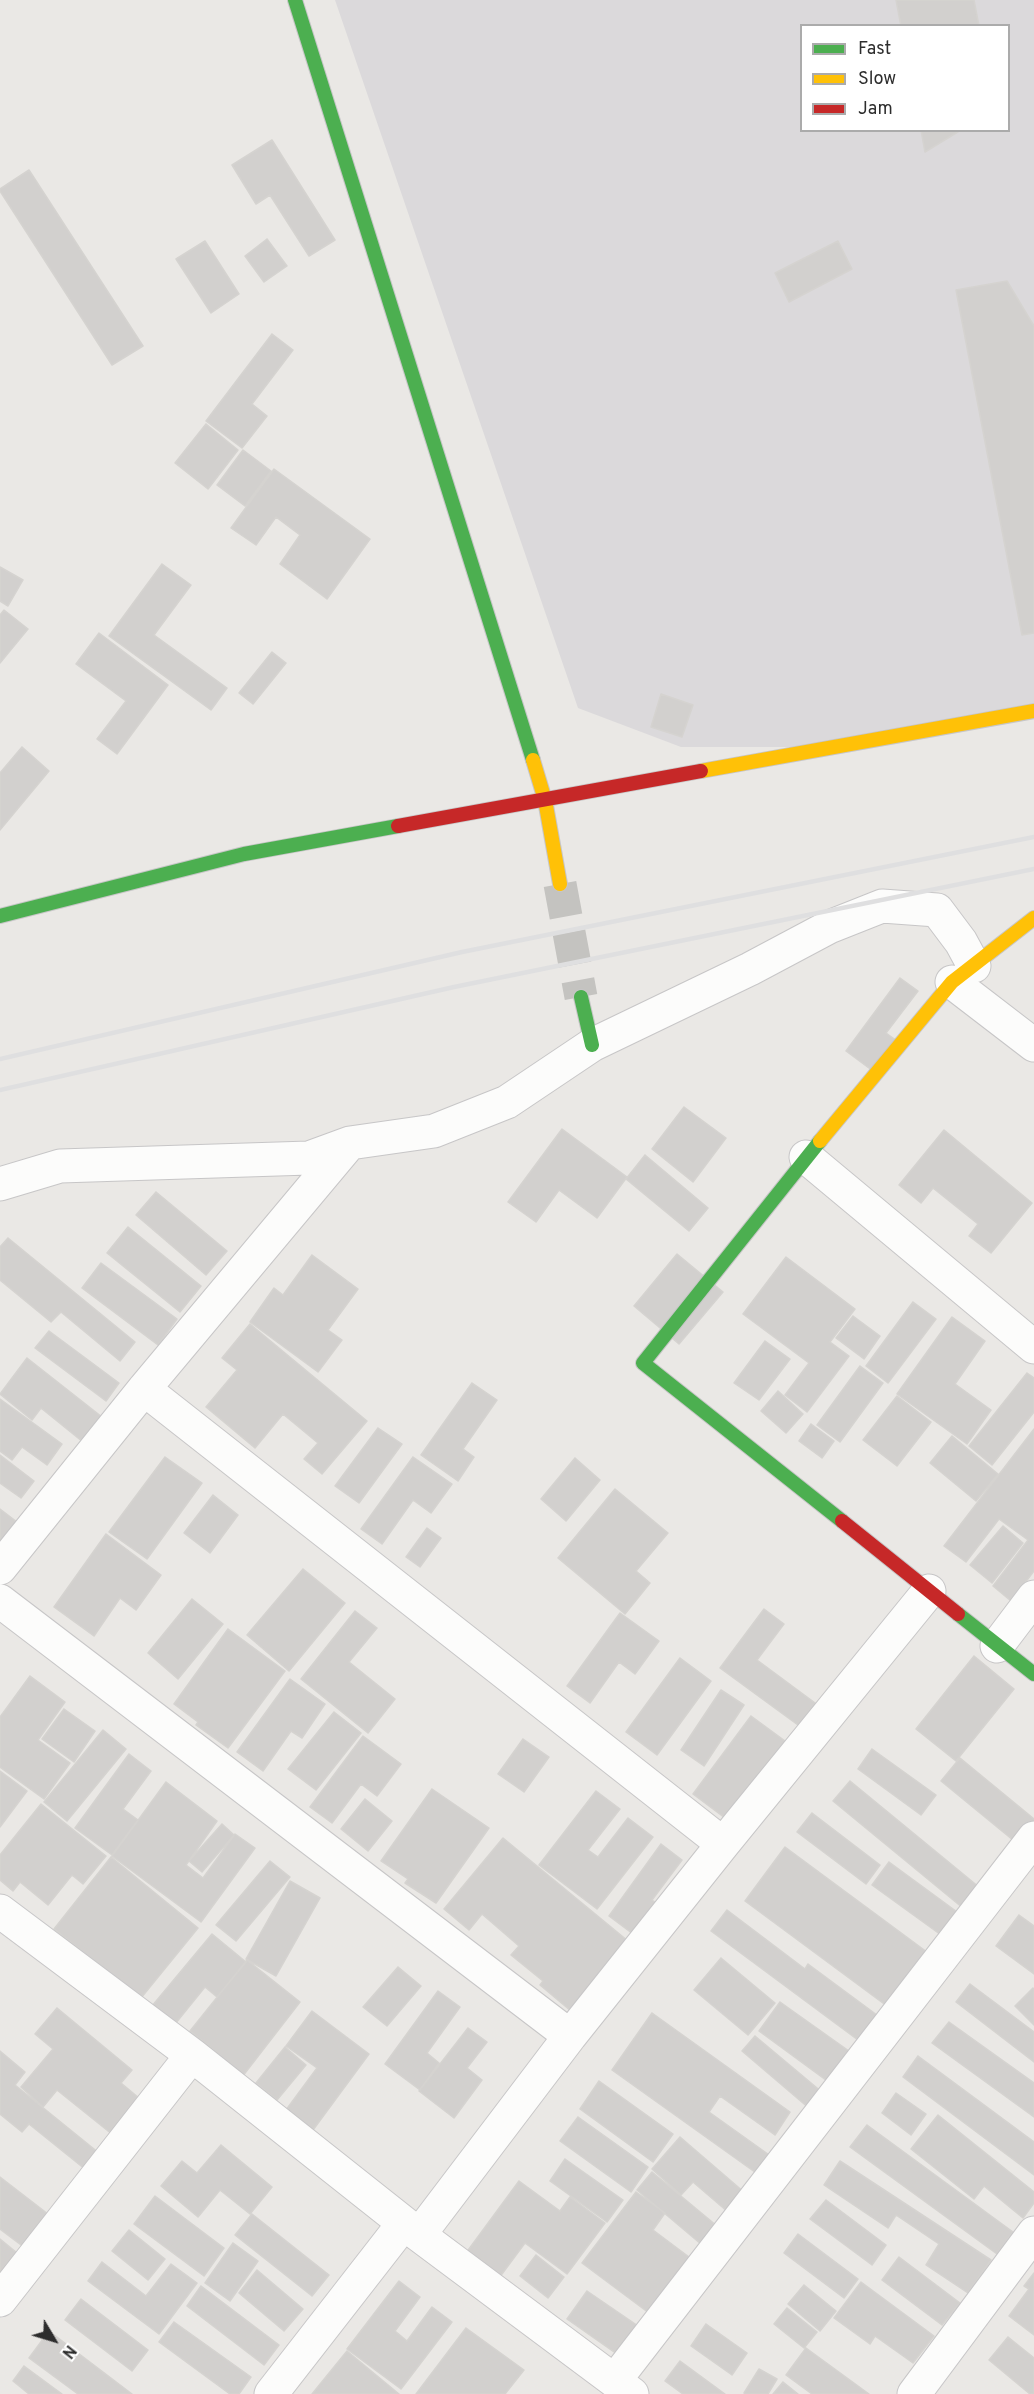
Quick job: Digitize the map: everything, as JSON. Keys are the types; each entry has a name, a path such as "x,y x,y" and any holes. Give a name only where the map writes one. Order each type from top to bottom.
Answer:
{"street":[{"path":"296,0 545,800 560,884"},
{"path":"0,916 244,854 1034,711"},
{"path":"0,1184 60,1166 309,1158 350,1143 435,1131 507,1102 592,1045 750,969 829,927 882,906 937,910 961,942 963,974 1034,1045"},
{"path":"1034,918 963,974 806,1158 643,1363 1034,1674"},
{"path":"581,997 592,1045"},
{"path":"0,1568 144,1389 350,1143"},
{"path":"806,1158 1034,1347"},
{"path":"144,1389 723,1844"},
{"path":"271,2394 570,2036 929,1591"},
{"path":"998,1646 1034,1597"},
{"path":"0,1601 570,2036"},
{"path":"1,1912 192,2055 411,2229 624,2387 1034,1838"},
{"path":"0,2300 192,2055"},
{"path":"914,2394 1034,2233"}],"shaded area":[{"path":"335,0 1034,0 1034,709 846,747 681,747 578,708"}],"building":[{"path":"896,0 974,0 979,24 901,24"},
{"path":"921,132 958,132 925,152"},
{"path":"272,140 335,240 309,256 270,195 256,204 232,165"},
{"path":"29,170 143,346 112,365 0,191"},
{"path":"267,239 287,266 264,282 245,256"},
{"path":"205,241 239,294 211,313 176,259"},
{"path":"838,241 852,269 789,302 775,273"},
{"path":"1007,281 1034,326 1034,633 1022,635 956,290"},
{"path":"272,334 293,350 252,404 267,416 242,448 206,421"},
{"path":"206,424 238,450 208,489 175,463"},
{"path":"243,450 271,471 245,506 217,485"},
{"path":"274,469 370,539 327,599 280,564 300,535 276,517 256,545 231,528"},
{"path":"162,564 191,585 154,635 227,688 211,710 109,636"},
{"path":"0,567 23,580 8,606 0,601"},
{"path":"4,610 28,629 0,663 0,615"},
{"path":"99,633 168,685 117,754 97,739 126,701 76,664"},
{"path":"272,652 286,663 253,704 239,693"},
{"path":"661,694 693,705 682,737 651,727"},
{"path":"22,747 49,771 0,830 0,773"},
{"path":"900,978 918,991 886,1033 904,1046 881,1077 846,1051"},
{"path":"684,1107 726,1138 693,1182 652,1149"},
{"path":"562,1129 627,1177 597,1218 559,1190 536,1222 508,1202"},
{"path":"944,1130 1032,1203 991,1253 969,1236 978,1224 933,1188 921,1203 899,1185"},
{"path":"645,1155 708,1208 689,1231 626,1179"},
{"path":"156,1192 227,1251 206,1275 136,1215"},
{"path":"128,1227 201,1286 180,1312 107,1253"},
{"path":"8,1238 135,1342 120,1361 61,1312 51,1322 0,1280 0,1247"},
{"path":"677,1254 723,1292 679,1344 634,1306"},
{"path":"312,1255 358,1289 328,1330 342,1340 318,1372 250,1322 274,1288 283,1295"},
{"path":"786,1257 855,1309 830,1342 849,1356 807,1412 785,1395 809,1363 743,1314"},
{"path":"101,1263 177,1319 158,1345 82,1288"},
{"path":"913,1302 936,1319 888,1383 866,1366"},
{"path":"853,1316 880,1336 864,1359 836,1338"},
{"path":"952,1317 985,1341 955,1384 991,1410 967,1444 897,1394"},
{"path":"250,1324 367,1421 322,1474 304,1459 318,1443 283,1414 255,1448 206,1407 237,1370 222,1358"},
{"path":"49,1331 119,1383 106,1401 35,1348"},
{"path":"765,1341 790,1359 759,1400 734,1383"},
{"path":"27,1358 102,1417 83,1442 41,1408 32,1420 0,1394"},
{"path":"860,1366 883,1383 840,1442 817,1425"},
{"path":"1027,1373 1034,1378 1034,1412 992,1465 969,1446"},
{"path":"472,1383 497,1400 463,1449 474,1457 458,1481 421,1455"},
{"path":"778,1391 803,1414 786,1433 761,1411"},
{"path":"897,1396 931,1422 897,1466 863,1440"},
{"path":"0,1399 62,1444 47,1465 22,1447 12,1460 0,1451"},
{"path":"811,1424 834,1441 822,1458 799,1441"},
{"path":"378,1428 402,1444 359,1503 335,1486"},
{"path":"1034,1429 1034,1571 1011,1601 993,1586 1028,1540 999,1519 966,1562 944,1546"},
{"path":"952,1436 998,1474 976,1501 930,1463"},
{"path":"0,1455 34,1481 21,1498 0,1483"},
{"path":"165,1457 202,1483 147,1559 109,1532"},
{"path":"413,1457 452,1484 431,1513 413,1500 382,1544 361,1529"},
{"path":"575,1458 600,1480 566,1521 541,1499"},
{"path":"615,1489 668,1533 636,1571 650,1583 625,1614 558,1558"},
{"path":"213,1495 238,1515 210,1553 184,1533"},
{"path":"0,1509 21,1525 5,1545 0,1541"},
{"path":"1003,1526 1023,1543 992,1583 970,1565"},
{"path":"427,1528 441,1538 420,1567 406,1557"},
{"path":"106,1534 161,1575 136,1610 120,1598 94,1636 54,1607"},
{"path":"303,1569 345,1603 289,1671 247,1635"},
{"path":"192,1599 223,1624 178,1679 148,1653"},
{"path":"764,1609 784,1624 757,1660 830,1714 813,1736 720,1668"},
{"path":"355,1611 377,1628 349,1662 395,1699 368,1733 301,1679"},
{"path":"620,1613 659,1641 635,1674 619,1662 590,1703 567,1686"},
{"path":"228,1629 285,1671 228,1748 196,1725 198,1722 174,1704"},
{"path":"974,1656 1014,1689 956,1761 916,1729"},
{"path":"680,1658 711,1681 657,1755 626,1732"},
{"path":"30,1676 65,1702 38,1740 70,1763 44,1799 0,1767 0,1717"},
{"path":"290,1679 325,1704 302,1738 291,1731 263,1771 237,1752"},
{"path":"721,1690 744,1705 704,1766 681,1750"},
{"path":"64,1709 95,1731 74,1762 42,1739"},
{"path":"334,1712 361,1733 316,1790 288,1769"},
{"path":"751,1716 796,1749 737,1827 693,1794"},
{"path":"103,1730 126,1749 67,1821 44,1802"},
{"path":"363,1736 401,1764 377,1796 361,1784 332,1823 310,1807"},
{"path":"523,1739 549,1757 524,1792 498,1774"},
{"path":"872,1749 936,1795 921,1815 858,1769"},
{"path":"129,1754 151,1771 123,1809 138,1820 112,1855 75,1828"},
{"path":"960,1758 1034,1819 1034,1827 1019,1845 941,1781"},
{"path":"0,1771 27,1791 0,1827"},
{"path":"850,1781 985,1892 969,1913 833,1801"},
{"path":"166,1782 217,1821 186,1865 203,1878 235,1834 255,1848 201,1922 112,1856"},
{"path":"432,1789 489,1828 436,1903 405,1883 408,1879 381,1861"},
{"path":"596,1791 620,1809 588,1850 598,1857 628,1818 653,1837 597,1909 539,1865"},
{"path":"365,1799 392,1821 368,1851 341,1829"},
{"path":"41,1804 106,1856 83,1884 72,1875 48,1905 20,1882 13,1891 0,1880 0,1855"},
{"path":"812,1813 880,1865 866,1884 797,1832"},
{"path":"222,1824 234,1835 202,1872 189,1861"},
{"path":"503,1838 628,1941 571,2011 540,1985 543,1981 511,1955 519,1946 482,1914 469,1930 444,1909"},
{"path":"661,1844 682,1860 652,1900 667,1911 645,1943 609,1916"},
{"path":"785,1847 931,1955 895,2012 745,1901"},
{"path":"111,1857 198,1928 141,1998 54,1929"},
{"path":"270,1861 290,1877 236,1941 216,1925"},
{"path":"889,1862 964,1917 948,1940 872,1885"},
{"path":"290,1881 320,1898 276,1976 246,1959"},
{"path":"727,1910 805,1969 808,1964 881,2018 862,2043 711,1931"},
{"path":"1019,1915 1034,1926 1034,1974 996,1946"},
{"path":"212,1934 246,1962 217,1997 205,1987 175,2024 152,2006"},
{"path":"721,1958 775,2003 748,2035 694,1990"},
{"path":"247,1960 300,2002 242,2077 214,2055 216,2052 190,2031"},
{"path":"398,1967 421,1986 387,2026 363,2007"},
{"path":"970,1984 1034,2032 1034,2062 956,2002"},
{"path":"1033,1988 1034,1990 1034,2025 1015,2006"},
{"path":"438,1991 460,2007 427,2053 439,2063 420,2090 385,2064"},
{"path":"780,2002 856,2056 834,2086 759,2031"},
{"path":"57,2008 132,2070 121,2083 151,2108 123,2143 57,2090 43,2107 21,2087 53,2049 35,2034"},
{"path":"312,2011 369,2054 313,2130 286,2110 317,2068 286,2046"},
{"path":"652,2013 790,2112 775,2135 720,2096 709,2112 779,2162 766,2180 612,2070"},
{"path":"949,2022 1034,2083 1034,2117 932,2043"},
{"path":"468,2028 487,2042 467,2068 482,2080 454,2118 419,2091"},
{"path":"755,2036 823,2093 810,2109 742,2051"},
{"path":"285,2047 306,2065 277,2100 256,2083"},
{"path":"0,2051 25,2072 15,2085 115,2166 101,2182 29,2124 22,2132 0,2114"},
{"path":"918,2056 1034,2142 1034,2175 903,2077"},
{"path":"599,2081 673,2134 653,2162 580,2109"},
{"path":"896,2093 926,2114 911,2135 882,2113"},
{"path":"938,2115 1034,2192 1034,2203 1023,2218 984,2186 974,2199 911,2149"},
{"path":"578,2117 648,2167 631,2192 560,2141"},
{"path":"867,2125 1013,2232 997,2254 850,2147"},
{"path":"680,2137 752,2199 735,2218 693,2182 681,2195 652,2169"},
{"path":"221,2145 272,2187 250,2214 220,2190 198,2217 161,2186 182,2161 197,2173"},
{"path":"565,2159 623,2200 607,2222 550,2181"},
{"path":"840,2161 991,2260 968,2293 926,2265 939,2244 896,2215 888,2228 824,2185"},
{"path":"652,2172 723,2231 708,2250 637,2190"},
{"path":"0,2177 70,2231 45,2263 0,2229"},
{"path":"519,2181 560,2211 570,2197 605,2223 567,2274 525,2243 499,2278 466,2253"},
{"path":"636,2192 665,2213 653,2230 697,2263 657,2319 582,2263"},
{"path":"155,2196 224,2248 204,2276 134,2224"},
{"path":"826,2200 886,2245 872,2265 810,2219"},
{"path":"252,2214 329,2275 312,2296 235,2235"},
{"path":"129,2230 165,2259 148,2280 112,2251"},
{"path":"798,2234 858,2279 844,2298 784,2253"},
{"path":"0,2239 38,2270 22,2289 0,2272"},
{"path":"233,2243 258,2261 230,2301 205,2283"},
{"path":"536,2255 564,2277 548,2298 520,2276"},
{"path":"899,2257 960,2303 942,2325 882,2280"},
{"path":"102,2262 146,2296 171,2264 197,2283 159,2334 88,2281"},
{"path":"257,2270 303,2309 284,2331 239,2293"},
{"path":"1034,2273 1034,2335 1009,2316 1029,2289 1024,2286"},
{"path":"399,2281 420,2297 395,2331 407,2341 432,2307 452,2322 401,2389 347,2349"},
{"path":"861,2282 934,2336 913,2363 875,2336 870,2344 834,2318"},
{"path":"804,2285 836,2311 820,2331 788,2304"},
{"path":"201,2286 279,2345 264,2365 187,2306"},
{"path":"587,2291 644,2330 624,2359 567,2319"},
{"path":"81,2299 148,2350 132,2371 65,2320"},
{"path":"787,2308 817,2332 804,2348 774,2324"},
{"path":"174,2322 251,2377 239,2394 230,2394 159,2342"},
{"path":"706,2324 747,2353 732,2375 691,2346"},
{"path":"466,2328 524,2370 505,2394 416,2394"},
{"path":"49,2331 132,2394 78,2394 29,2358"},
{"path":"1008,2337 1034,2358 1034,2394 1030,2394 989,2360"},
{"path":"806,2348 869,2394 812,2394 786,2375"},
{"path":"347,2351 399,2394 312,2394"},
{"path":"680,2361 725,2394 683,2394 665,2381"},
{"path":"24,2366 62,2394 29,2394 13,2381"},
{"path":"759,2369 777,2379 768,2394 745,2394 744,2393"},
{"path":"783,2382 798,2394 773,2394"}],"tunnel":[{"path":"560,884 581,997"}],"railway":[{"path":"0,1059 462,952 1034,837"},
{"path":"0,1090 454,987 1034,869"}],"traffic: fast":[{"path":"295,0 533,760"},
{"path":"0,916 244,854 398,826"},
{"path":"581,997 592,1045"},
{"path":"820,1141 643,1363 842,1521"},
{"path":"958,1614 1034,1674"}],"traffic: slow":[{"path":"701,771 1034,711"},
{"path":"533,760 545,800 560,884"},
{"path":"820,1141 952,982 1034,918"}],"traffic: jam":[{"path":"398,826 701,771"},
{"path":"842,1521 958,1614"}]}
